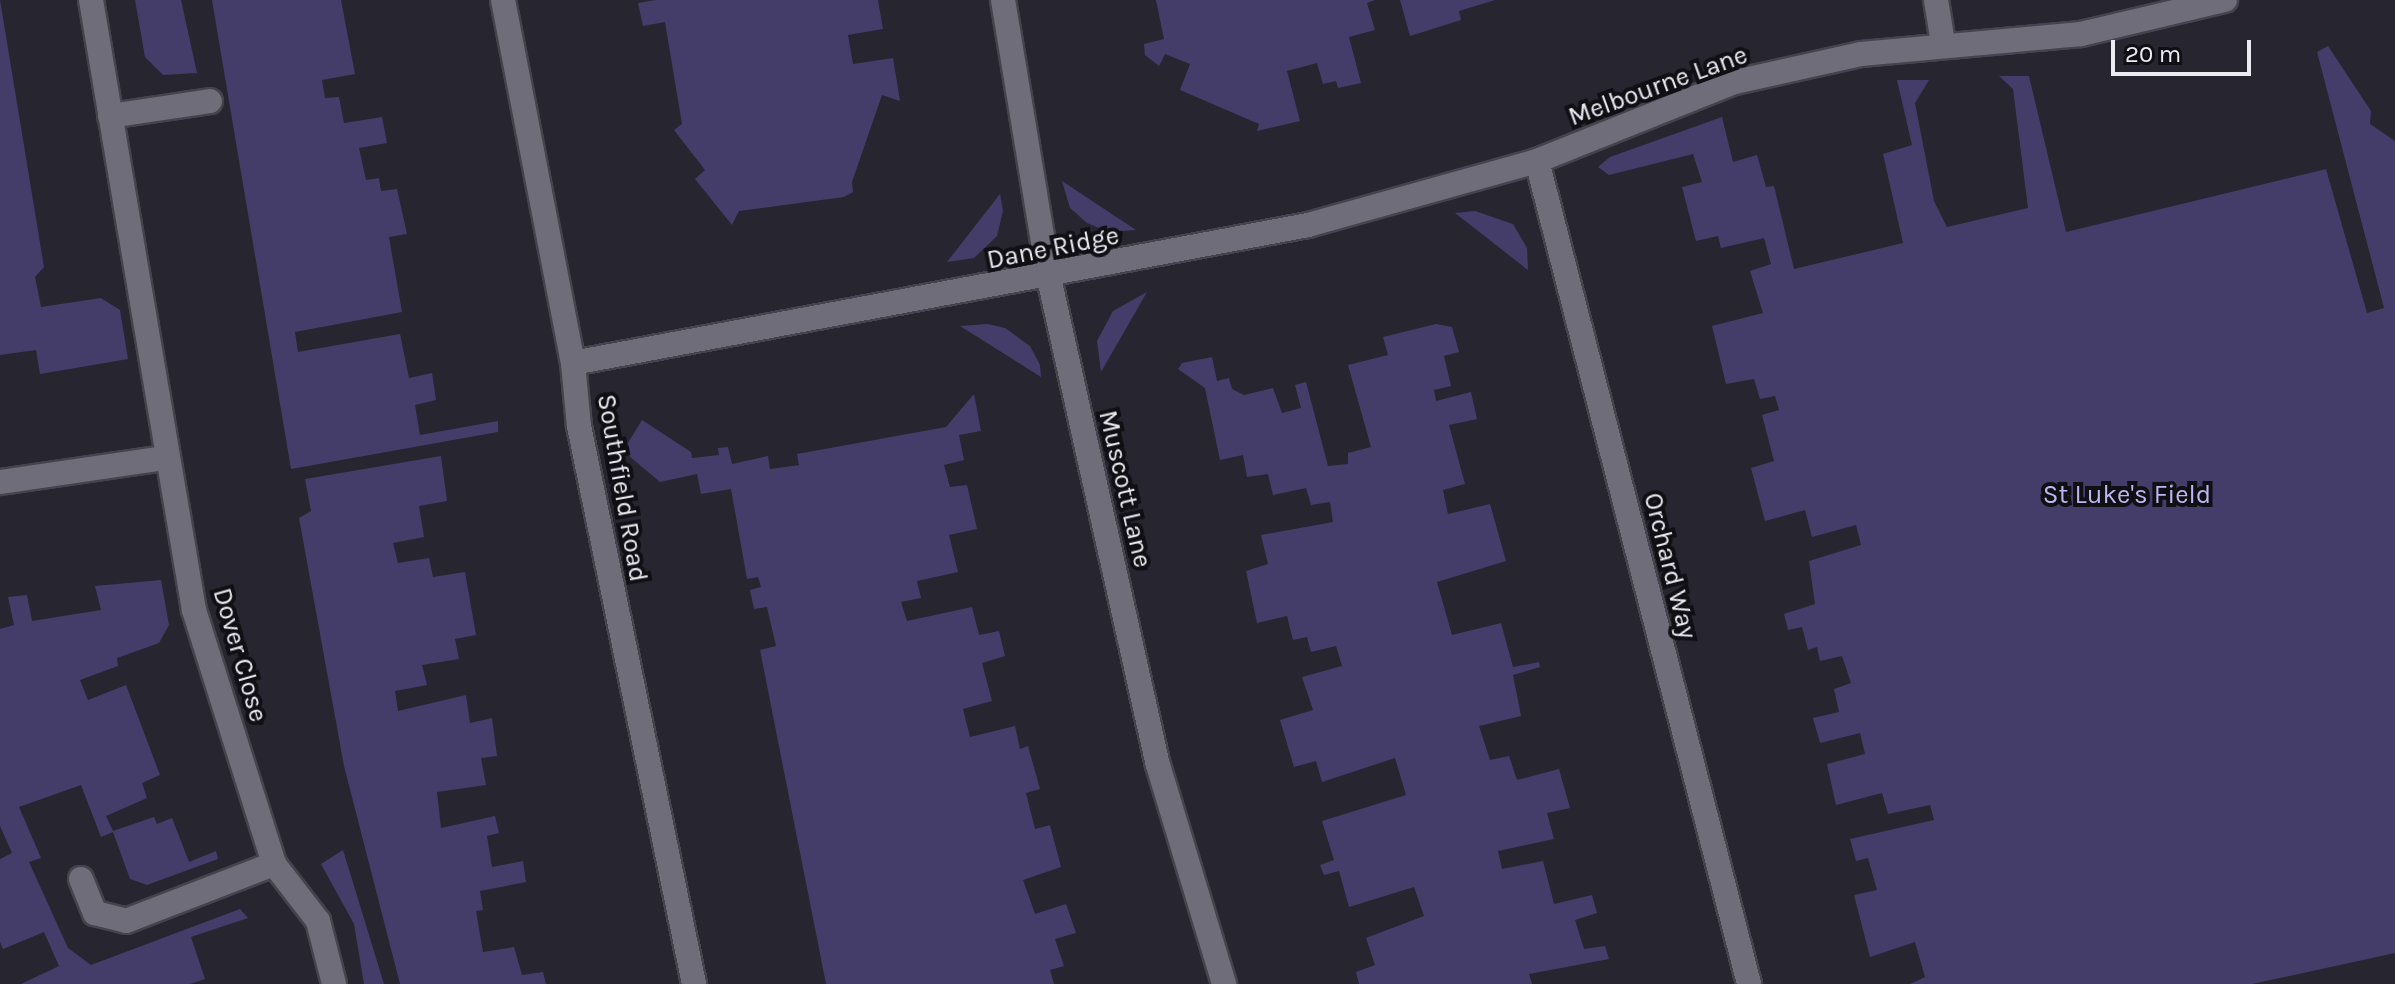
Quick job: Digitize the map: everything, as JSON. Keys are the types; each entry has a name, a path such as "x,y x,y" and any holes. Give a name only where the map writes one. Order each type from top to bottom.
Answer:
{"street":[{"name":"Dover Close","path":"91,0 165,458 179,497 194,610 274,864 318,921 334,984"},
{"name":"Southfield Road","path":"503,0 573,363 579,426 694,984"},
{"name":"Muscott Lane","path":"1003,0 1049,278 1158,765 1224,984"},
{"path":"1936,0 1943,43"},
{"name":"Melbourne Lane","path":"1537,161 1735,82 1861,54 1943,43 2081,34 2225,0"},
{"path":"110,116 210,101"},
{"name":"Dane Ridge","path":"573,363 1049,278 1308,225 1537,161"},
{"name":"Orchard Way","path":"1537,161 1749,984"},
{"path":"0,482 165,458"},
{"path":"81,879 95,913 126,921 274,864"}],"green space":[{"path":"0,0 44,267 35,277 41,307 101,298 120,310 128,359 40,374 36,350 0,355"},
{"path":"135,0 181,0 197,73 163,75 145,57"},
{"path":"212,0 341,0 355,74 322,80 325,98 339,97 344,123 382,117 387,143 359,148 366,180 379,178 381,191 397,189 407,234 389,237 402,312 295,332 298,352 400,334 409,378 432,373 436,400 415,405 420,435 498,421 498,432 291,469"},
{"path":"656,0 878,0 883,29 848,35 853,64 893,58 900,101 882,95 852,182 853,192 844,197 739,211 732,225 695,179 705,170 674,130 682,124 665,22 643,26 638,3"},
{"path":"1156,0 1375,0 1367,3 1375,30 1349,37 1361,83 1338,88 1336,81 1323,84 1317,63 1287,71 1300,121 1257,131 1259,124 1180,90 1190,64 1165,54 1159,66 1145,55 1144,44 1164,39"},
{"path":"1400,0 1495,0 1459,11 1461,20 1410,36"},
{"name":"St Luke's Field","path":"2328,46 2371,111 2370,124 2395,141 2395,953 2252,984 1910,984 1925,977 1915,942 1870,957 1854,895 1877,890 1868,858 1856,861 1850,839 1934,820 1930,805 1888,814 1882,793 1836,805 1827,764 1865,754 1860,733 1820,743 1813,718 1839,712 1834,689 1851,683 1842,656 1820,661 1817,647 1808,650 1802,627 1788,630 1784,614 1815,604 1809,561 1861,545 1856,525 1812,537 1805,510 1765,521 1751,468 1774,461 1762,415 1779,410 1775,396 1760,399 1754,379 1726,384 1712,326 1763,313 1750,271 1771,264 1764,238 1721,248 1718,236 1696,241 1682,187 1702,182 1693,154 1609,175 1598,167 1610,157 1722,117 1733,162 1757,155 1766,187 1774,186 1794,269 1903,243 1883,154 1912,145 1897,80 1929,80 1915,103 1934,201 1947,227 2028,208 2013,89 1999,76 2029,76 2066,232 2326,169 2367,313 2384,308 2317,52"},
{"path":"1062,181 1136,230 1109,232 1087,223 1070,208"},
{"path":"1000,194 1003,211 997,236 974,258 947,262"},
{"path":"1475,211 1513,224 1527,248 1528,270 1455,213"},
{"path":"1147,292 1101,372 1097,341 1113,311"},
{"path":"988,324 1005,328 1030,346 1040,365 1041,377 960,326"},
{"path":"1436,324 1452,327 1459,352 1444,356 1451,386 1434,390 1436,401 1471,392 1477,419 1449,425 1465,484 1443,490 1448,514 1490,504 1506,561 1437,582 1452,635 1501,623 1513,667 1539,662 1540,667 1513,675 1521,716 1479,726 1490,760 1509,756 1517,780 1559,769 1570,808 1547,813 1554,839 1498,851 1502,869 1543,861 1554,904 1592,895 1597,913 1575,920 1584,949 1605,946 1609,959 1529,974 1532,984 1359,984 1356,972 1375,965 1366,938 1424,916 1414,887 1349,907 1339,871 1324,875 1320,865 1334,860 1322,821 1406,795 1395,758 1322,782 1316,761 1294,767 1280,720 1313,710 1302,677 1342,666 1336,646 1311,652 1307,637 1293,640 1287,616 1257,623 1246,571 1268,564 1261,535 1333,522 1330,502 1311,505 1306,488 1273,495 1268,474 1247,477 1243,455 1220,460 1205,388 1178,369 1182,363 1212,357 1217,381 1229,378 1232,389 1244,395 1273,388 1282,413 1301,408 1295,385 1306,382 1328,466 1348,464 1348,453 1371,447 1348,365 1388,355 1383,337"},
{"path":"974,394 981,431 959,435 964,460 944,465 950,487 967,485 977,529 949,535 958,572 917,581 921,598 901,602 907,621 972,607 979,635 999,631 1005,656 982,663 992,701 963,709 970,737 1015,726 1020,749 1028,746 1040,789 1026,793 1035,829 1050,825 1061,867 1023,880 1035,914 1066,904 1076,933 1055,939 1064,966 1050,970 1054,984 826,984 760,650 776,646 767,607 754,609 750,590 761,587 758,577 747,579 731,489 701,494 697,474 660,482 623,451 642,420 691,452 692,458 719,455 718,448 728,447 732,464 768,456 770,469 799,465 797,454 946,427"},
{"path":"441,456 447,501 419,506 424,537 393,543 398,563 429,558 433,577 465,572 476,635 455,639 459,659 422,665 427,685 395,691 398,711 466,695 470,723 492,718 497,756 481,758 486,785 437,792 441,828 495,816 499,833 487,836 492,867 523,861 526,882 480,891 483,910 476,911 483,952 514,947 522,975 543,972 546,984 400,984 344,766 299,518 311,511 305,479"},
{"path":"161,580 169,625 159,643 117,658 118,666 80,680 88,700 126,685 160,775 142,783 147,798 106,816 113,831 154,817 157,824 172,818 189,862 216,851 218,859 147,885 130,879 113,832 101,837 81,785 19,807 41,858 29,862 68,948 91,965 240,909 248,918 191,937 205,979 190,984 21,984 59,966 44,932 3,949 0,942 0,859 12,853 0,826 0,629 14,625 8,597 27,595 32,621 101,610 95,586"},
{"path":"343,850 384,984 364,984 354,924 321,864"}]}
